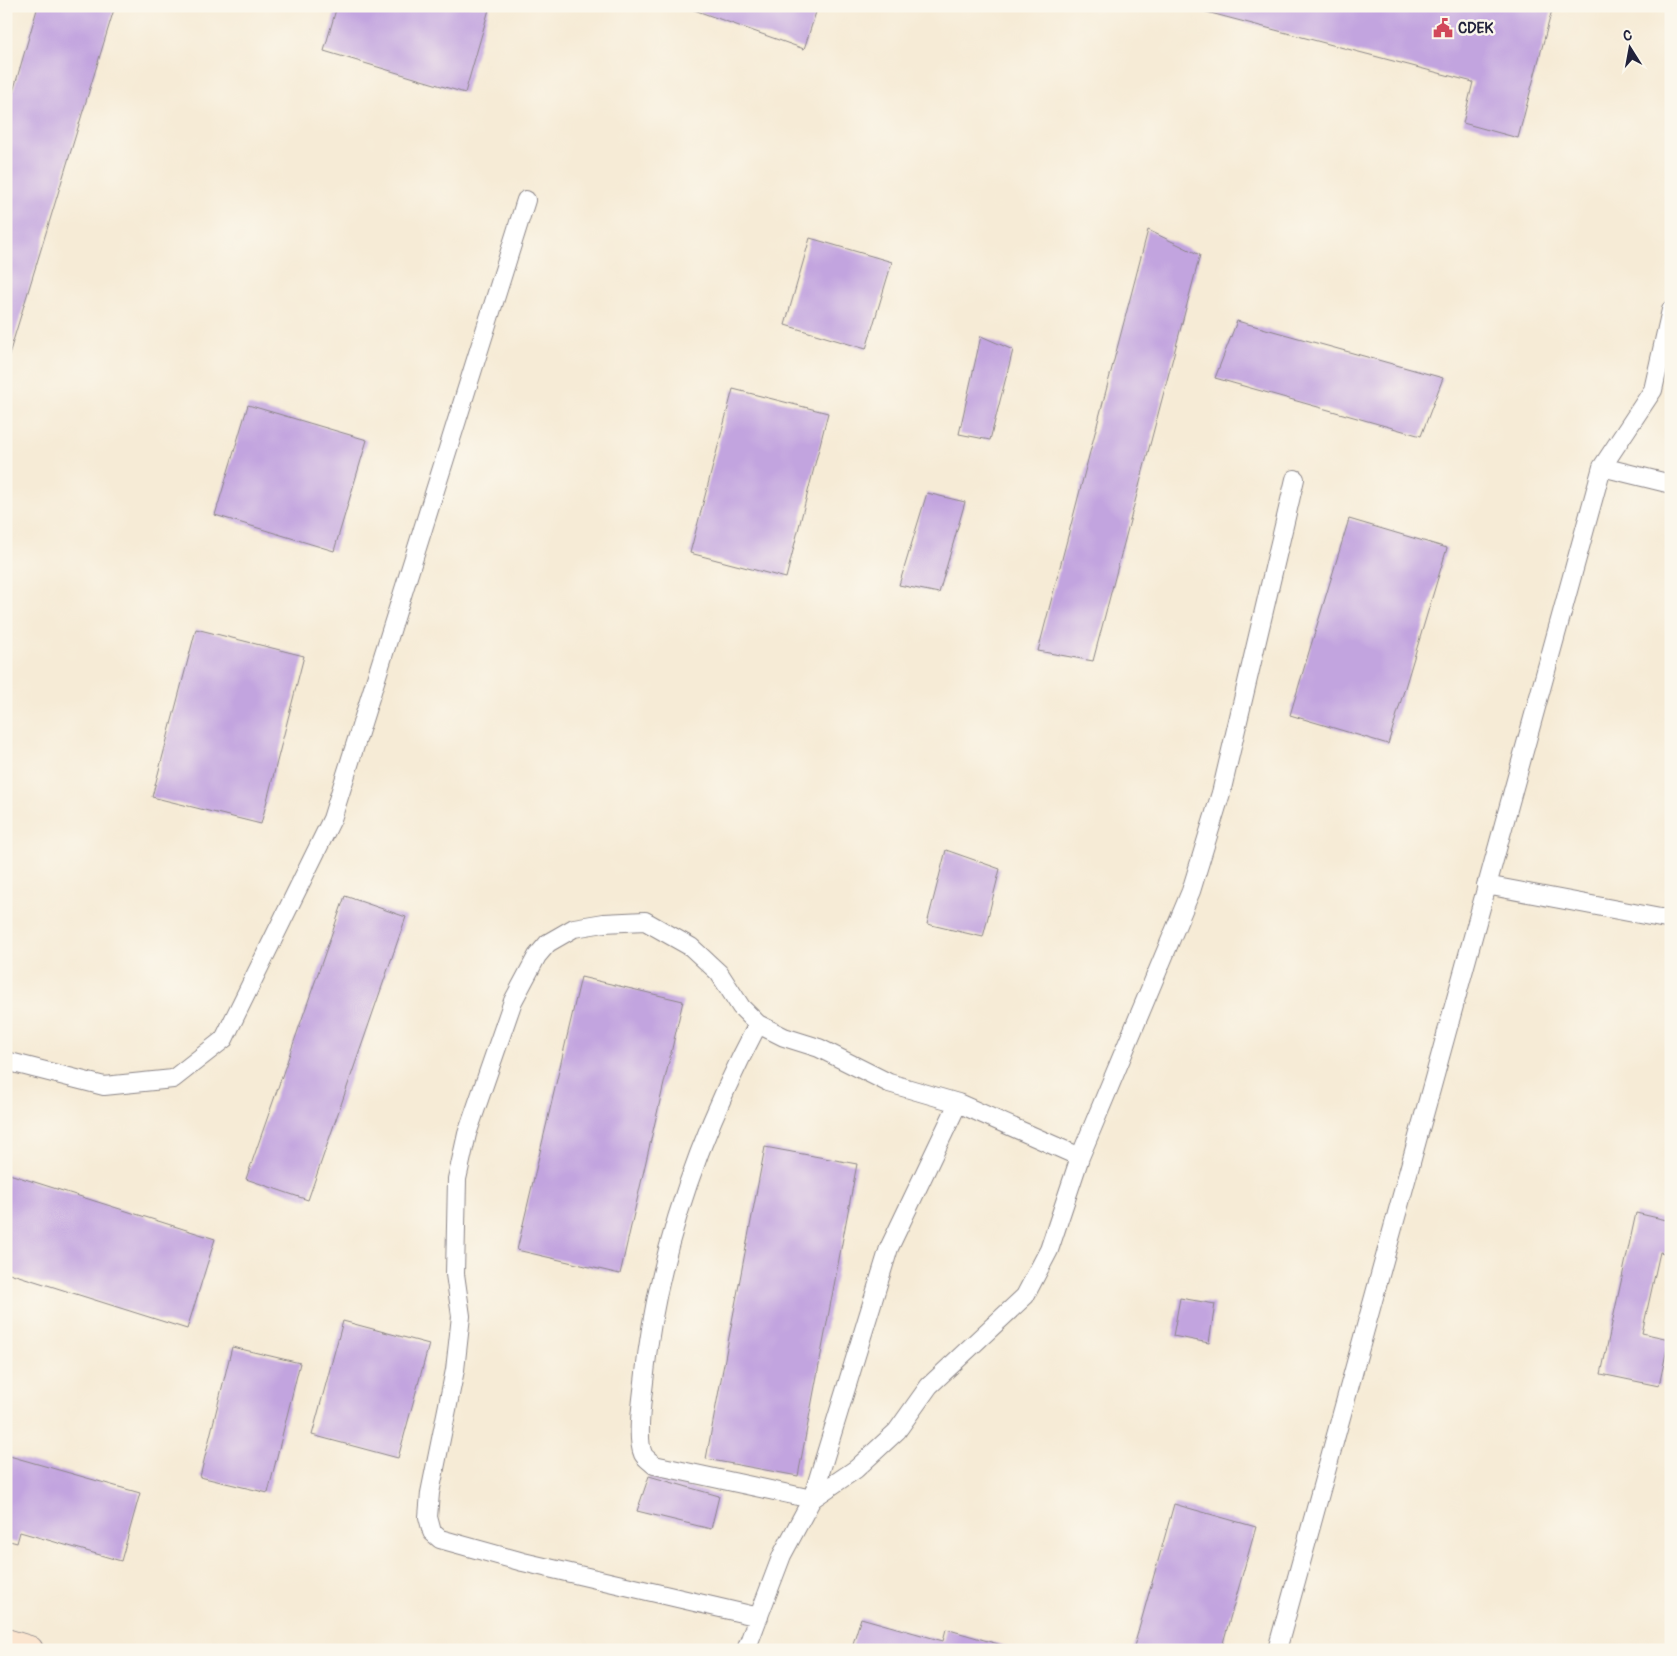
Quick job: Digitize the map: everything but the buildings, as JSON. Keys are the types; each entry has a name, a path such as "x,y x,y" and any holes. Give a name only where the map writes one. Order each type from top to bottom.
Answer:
{"main road":[{"path":"6,1643 29,1650"}],"lane":[{"path":"6,1061 104,1086 173,1079 224,1039 332,818 526,200"},
{"path":"1276,1650 1602,467 1653,390 1671,310"},
{"path":"1602,467 1671,484"},
{"path":"758,1024 727,1082 671,1235 655,1299 640,1428 643,1454 654,1465 812,1499 856,1469 890,1437 929,1386 1025,1296 1049,1250 1080,1157 1191,891 1221,793 1294,479"},
{"path":"1486,885 1671,920"},
{"path":"759,1617 523,1562 440,1540 432,1532 428,1517 430,1493 455,1370 461,1316 454,1274 457,1179 467,1134 514,1001 537,956 548,943 574,928 604,923 645,921 691,946 718,973 741,1007 758,1024 784,1036 819,1048 889,1083 958,1103 1080,1157"},
{"path":"746,1650 782,1555 812,1499 889,1248 958,1103"}],"place":[{"name":"CDEK","path":"1443,28"}]}
